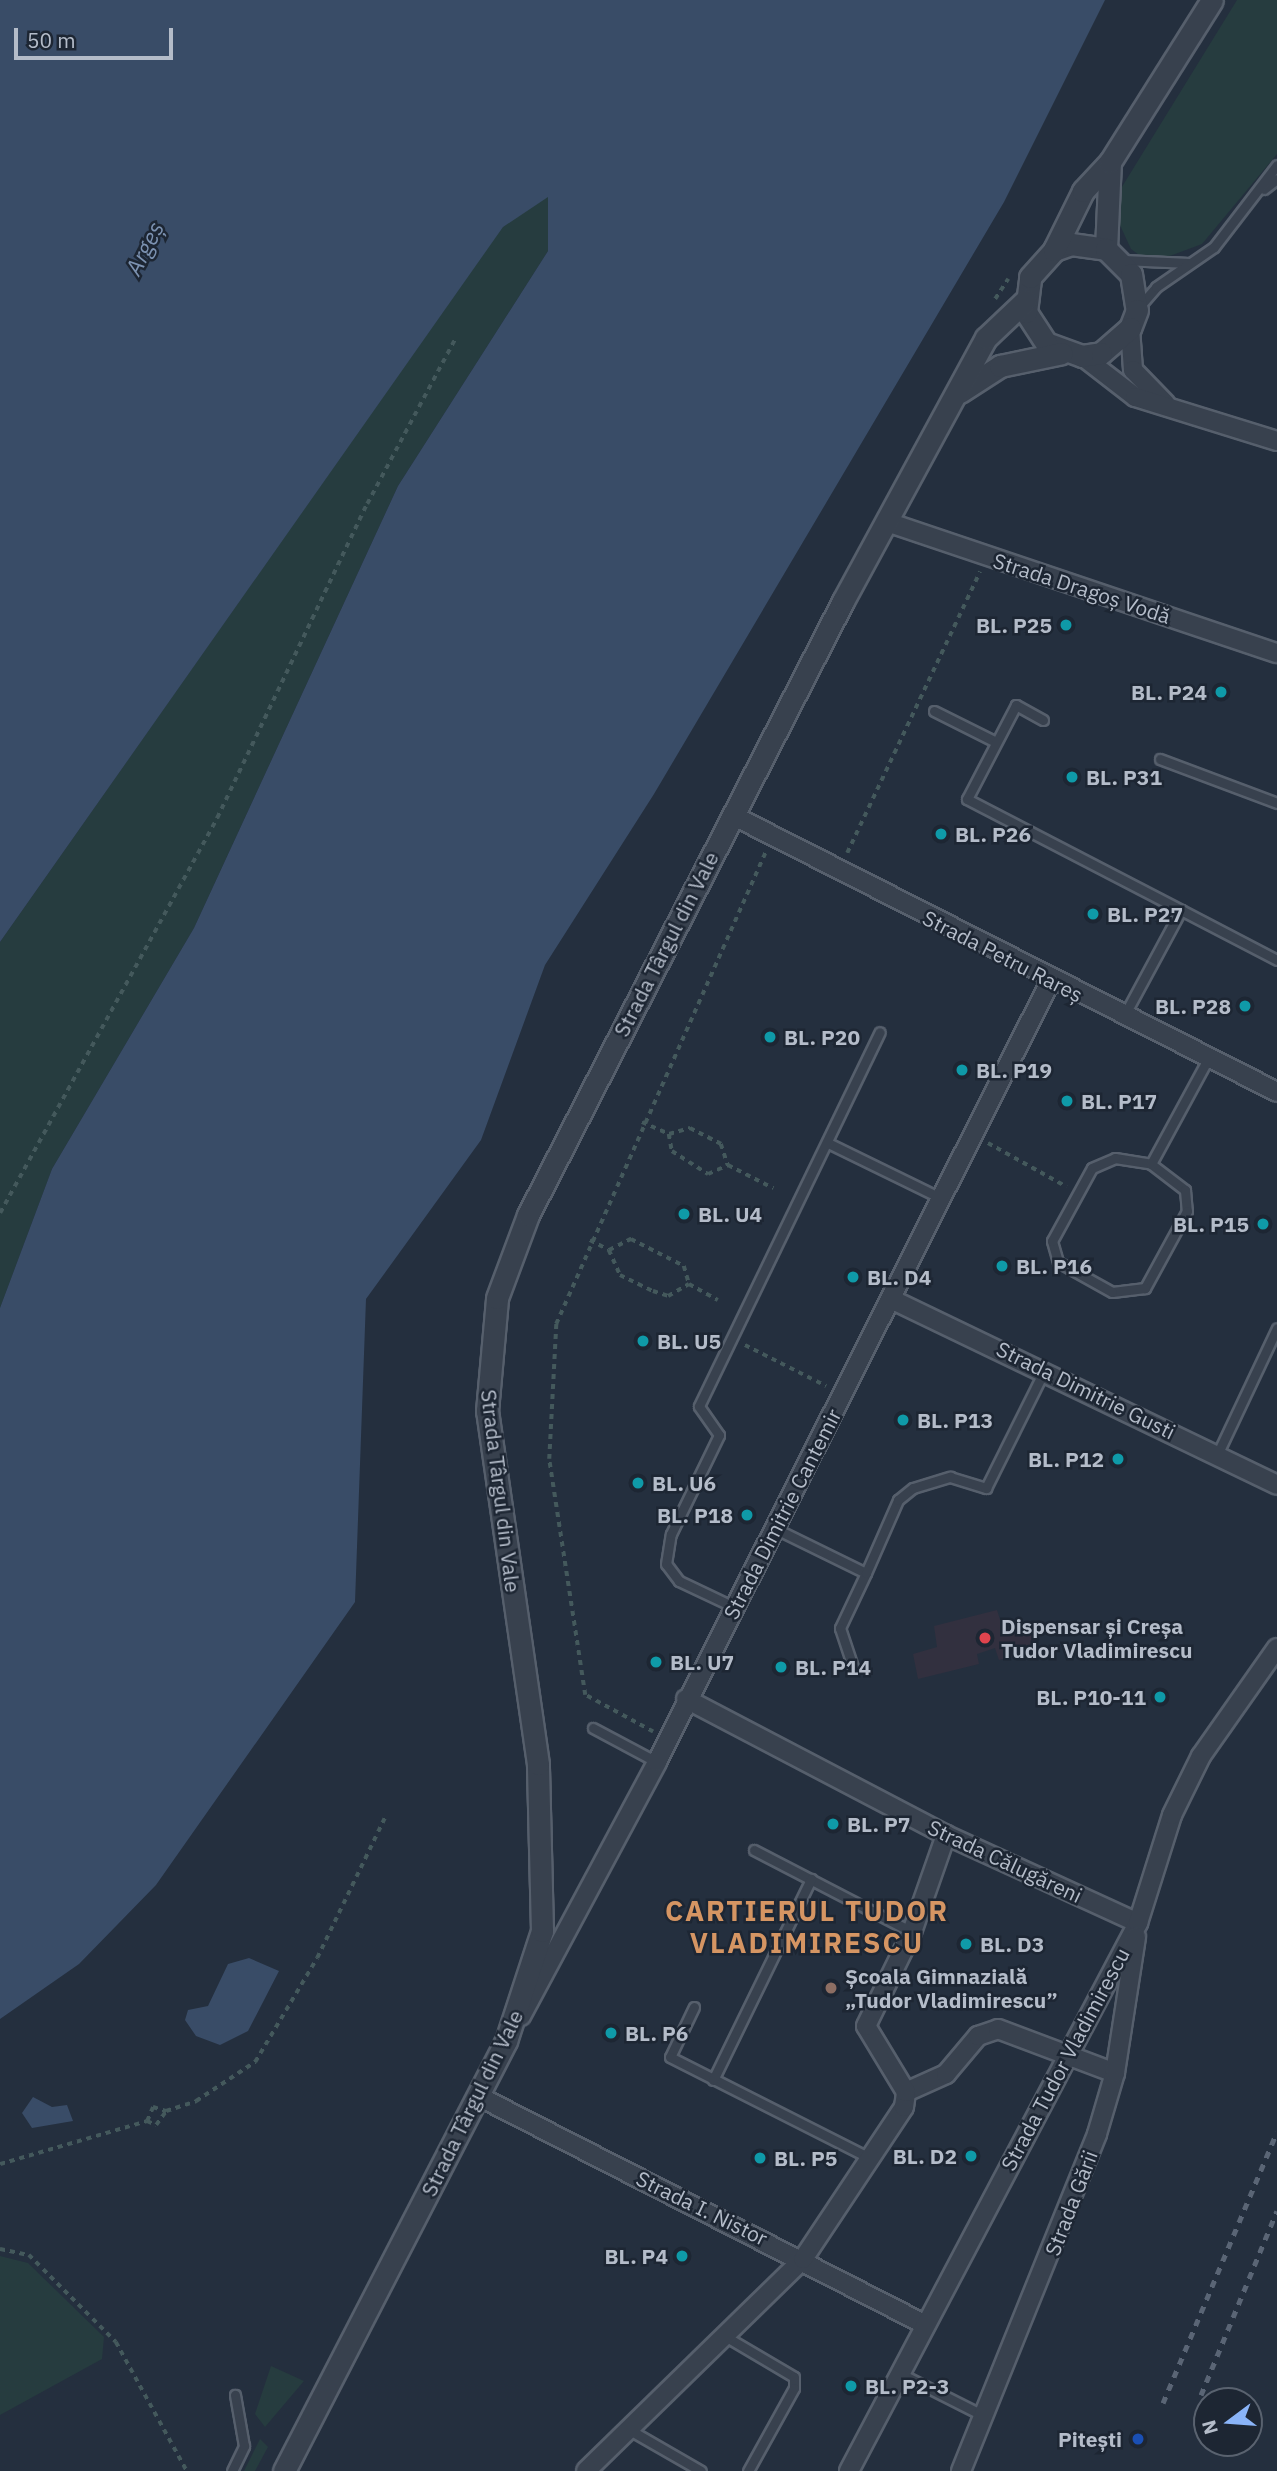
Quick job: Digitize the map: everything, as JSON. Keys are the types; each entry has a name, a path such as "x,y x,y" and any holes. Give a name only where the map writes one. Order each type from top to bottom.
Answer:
{"street":[{"name":"Strada Târgul din Vale","path":"285,2471 506,2041 533,1974 545,1889 538,1764 487,1411 496,1298 528,1215 732,815 986,338 1026,300 1030,276 1054,250 1083,191 1110,162 1212,0"},
{"name":"Strada Târgul din Vale","path":"1110,162 1113,254"},
{"path":"1054,250 1071,244 1113,254 1137,291 1133,319 1133,370 1167,404"},
{"path":"1026,300 1033,328 1135,397 1167,404 1277,441"},
{"name":"Strada Târgul din Vale","path":"958,393 1000,366 1109,348 1133,319"},
{"name":"Strada Dragoș Vodă","path":"887,522 1277,653"},
{"name":"Strada Petru Rareș","path":"732,815 1050,982 1277,1092"},
{"name":"Strada Dimitrie Cantemir","path":"506,2041 657,1762 686,1699 893,1300 941,1198 1050,982"},
{"name":"Strada Dimitrie Gusti","path":"893,1300 1045,1369 1277,1485"},
{"name":"Strada Tudor Vladimirescu","path":"849,2471 923,2324 1138,1923 1172,1815 1201,1756 1277,1648"},
{"name":"Strada Călugăreni","path":"686,1699 946,1835 1138,1923"},
{"path":"586,2471 803,2259 873,2160 904,2107 906,2092 866,2026 912,1932 946,1835"},
{"name":"Strada Gării","path":"961,2471 1088,2158 1115,2073 1138,1923"},
{"path":"906,2092 946,2074 988,2031 1008,2029 1115,2073"},
{"name":"Strada I. Nistor","path":"478,2096 803,2259 923,2324"}],"lane":[{"path":"1133,319 1191,263 1213,247 1260,192 1277,165"},
{"path":"1260,192 1277,180"},
{"path":"1113,254 1155,266 1191,263"},
{"path":"1043,720 1016,705 967,799 1277,960"},
{"path":"934,711 996,742"},
{"path":"1160,760 1277,803"},
{"path":"1123,1017 1181,910"},
{"path":"734,1607 679,1581 666,1564 671,1534 719,1435 699,1406 880,1032"},
{"path":"1151,1164 1209,1059"},
{"path":"828,1143 941,1198"},
{"path":"1115,1158 1151,1164 1185,1190 1188,1211 1145,1289 1112,1292 1058,1262 1052,1241 1092,1168 1115,1158"},
{"path":"1217,1455 1277,1328"},
{"path":"854,1670 840,1628 898,1500 914,1488 950,1477 986,1488 1045,1369"},
{"path":"776,1529 866,1573"},
{"path":"593,1728 657,1762"},
{"path":"754,1850 912,1932"},
{"path":"713,2080 811,1879"},
{"path":"694,2007 670,2057 873,2160"},
{"path":"723,2335 794,2377 794,2388 748,2471"},
{"path":"899,2373 984,2416"},
{"path":"232,2471 244,2446 235,2395"},
{"path":"628,2429 701,2471"}],"path":[{"path":"992,304 1015,269"},
{"path":"0,1213 217,818 367,504 456,337"},
{"path":"838,871 988,556"},
{"path":"667,1740 585,1695 549,1459 555,1324 642,1122 773,836"},
{"path":"642,1122 669,1134 690,1128 714,1140 729,1155 728,1166"},
{"path":"669,1134 672,1152 681,1160 708,1174 728,1166 773,1188"},
{"path":"974,1135 1077,1192"},
{"path":"609,1251 631,1239 684,1266 689,1284 718,1300"},
{"path":"590,1240 609,1251 620,1275 653,1291 668,1296 689,1284"},
{"path":"732,1338 843,1395"},
{"path":"147,2121 153,2107 166,2111 196,2101 255,2062 317,1958 386,1815"},
{"path":"0,2164 147,2121 156,2125 166,2111"},
{"path":"0,2249 29,2255 116,2342 187,2471"}],"shaded area":[{"name":"Dispensar și Creșa Tudor Vladimirescu","path":"997,1610 1003,1629 1030,1622 1037,1652 999,1660 995,1648 977,1654 979,1664 918,1679 913,1654 937,1647 934,1626"}],"green space":[{"path":"1237,0 1277,0 1277,154 1202,244 1159,260 1143,258 1131,249 1119,223 1120,190"},
{"path":"548,196 548,251 398,486 194,928 52,1169 0,1308 0,942 503,226"},
{"path":"0,2256 28,2263 104,2337 102,2359 0,2415"},
{"path":"271,2366 304,2381 265,2427 255,2414"},
{"path":"260,2439 268,2447 255,2471 244,2471"}],"water":[{"name":"Argeș","path":"0,0 1105,0 1004,202 654,794 545,965 481,1140 366,1299 355,1602 156,1885 79,1964 0,2019 0,1308 52,1169 194,928 398,486 548,251 548,197 503,227 0,942"},
{"path":"249,1958 279,1971 248,2031 220,2045 196,2036 185,2020 188,2010 208,2006 228,1964"},
{"path":"33,2097 52,2107 67,2105 73,2121 32,2128 22,2113"}],"railway":[{"path":"1163,2403 1277,2132"},
{"path":"1204,2387 1277,2211"}],"place":[{"name":"BL. P25","path":"1066,625"},
{"name":"BL. P24","path":"1221,692"},
{"name":"BL. P31","path":"1072,777"},
{"name":"BL. P26","path":"941,834"},
{"name":"BL. P27","path":"1093,914"},
{"name":"BL. P28","path":"1245,1006"},
{"name":"BL. P20","path":"770,1037"},
{"name":"BL. P19","path":"962,1070"},
{"name":"BL. P17","path":"1067,1101"},
{"name":"BL. U4","path":"684,1214"},
{"name":"BL. P15","path":"1263,1224"},
{"name":"BL. P16","path":"1002,1266"},
{"name":"BL. D4","path":"853,1277"},
{"name":"BL. U5","path":"643,1341"},
{"name":"BL. P13","path":"903,1420"},
{"name":"BL. P12","path":"1118,1459"},
{"name":"BL. U6","path":"638,1483"},
{"name":"BL. P18","path":"747,1515"},
{"name":"Dispensar și Creșa Tudor Vladimirescu","path":"985,1638"},
{"name":"BL. U7","path":"656,1662"},
{"name":"BL. P14","path":"781,1667"},
{"name":"BL. P10-11","path":"1160,1697"},
{"name":"BL. P7","path":"833,1824"},
{"name":"BL. D3","path":"966,1944"},
{"name":"Școala Gimnazială „Tudor Vladimirescu”","path":"831,1988"},
{"name":"BL. P6","path":"611,2033"},
{"name":"BL. D2","path":"971,2156"},
{"name":"BL. P5","path":"760,2158"},
{"name":"BL. P4","path":"682,2256"},
{"name":"BL. P2-3","path":"851,2386"},
{"name":"Pitești","path":"1138,2439"}],"district":[{"name":"CARTIERUL TUDOR VLADIMIRESCU","path":"807,1927"}]}
